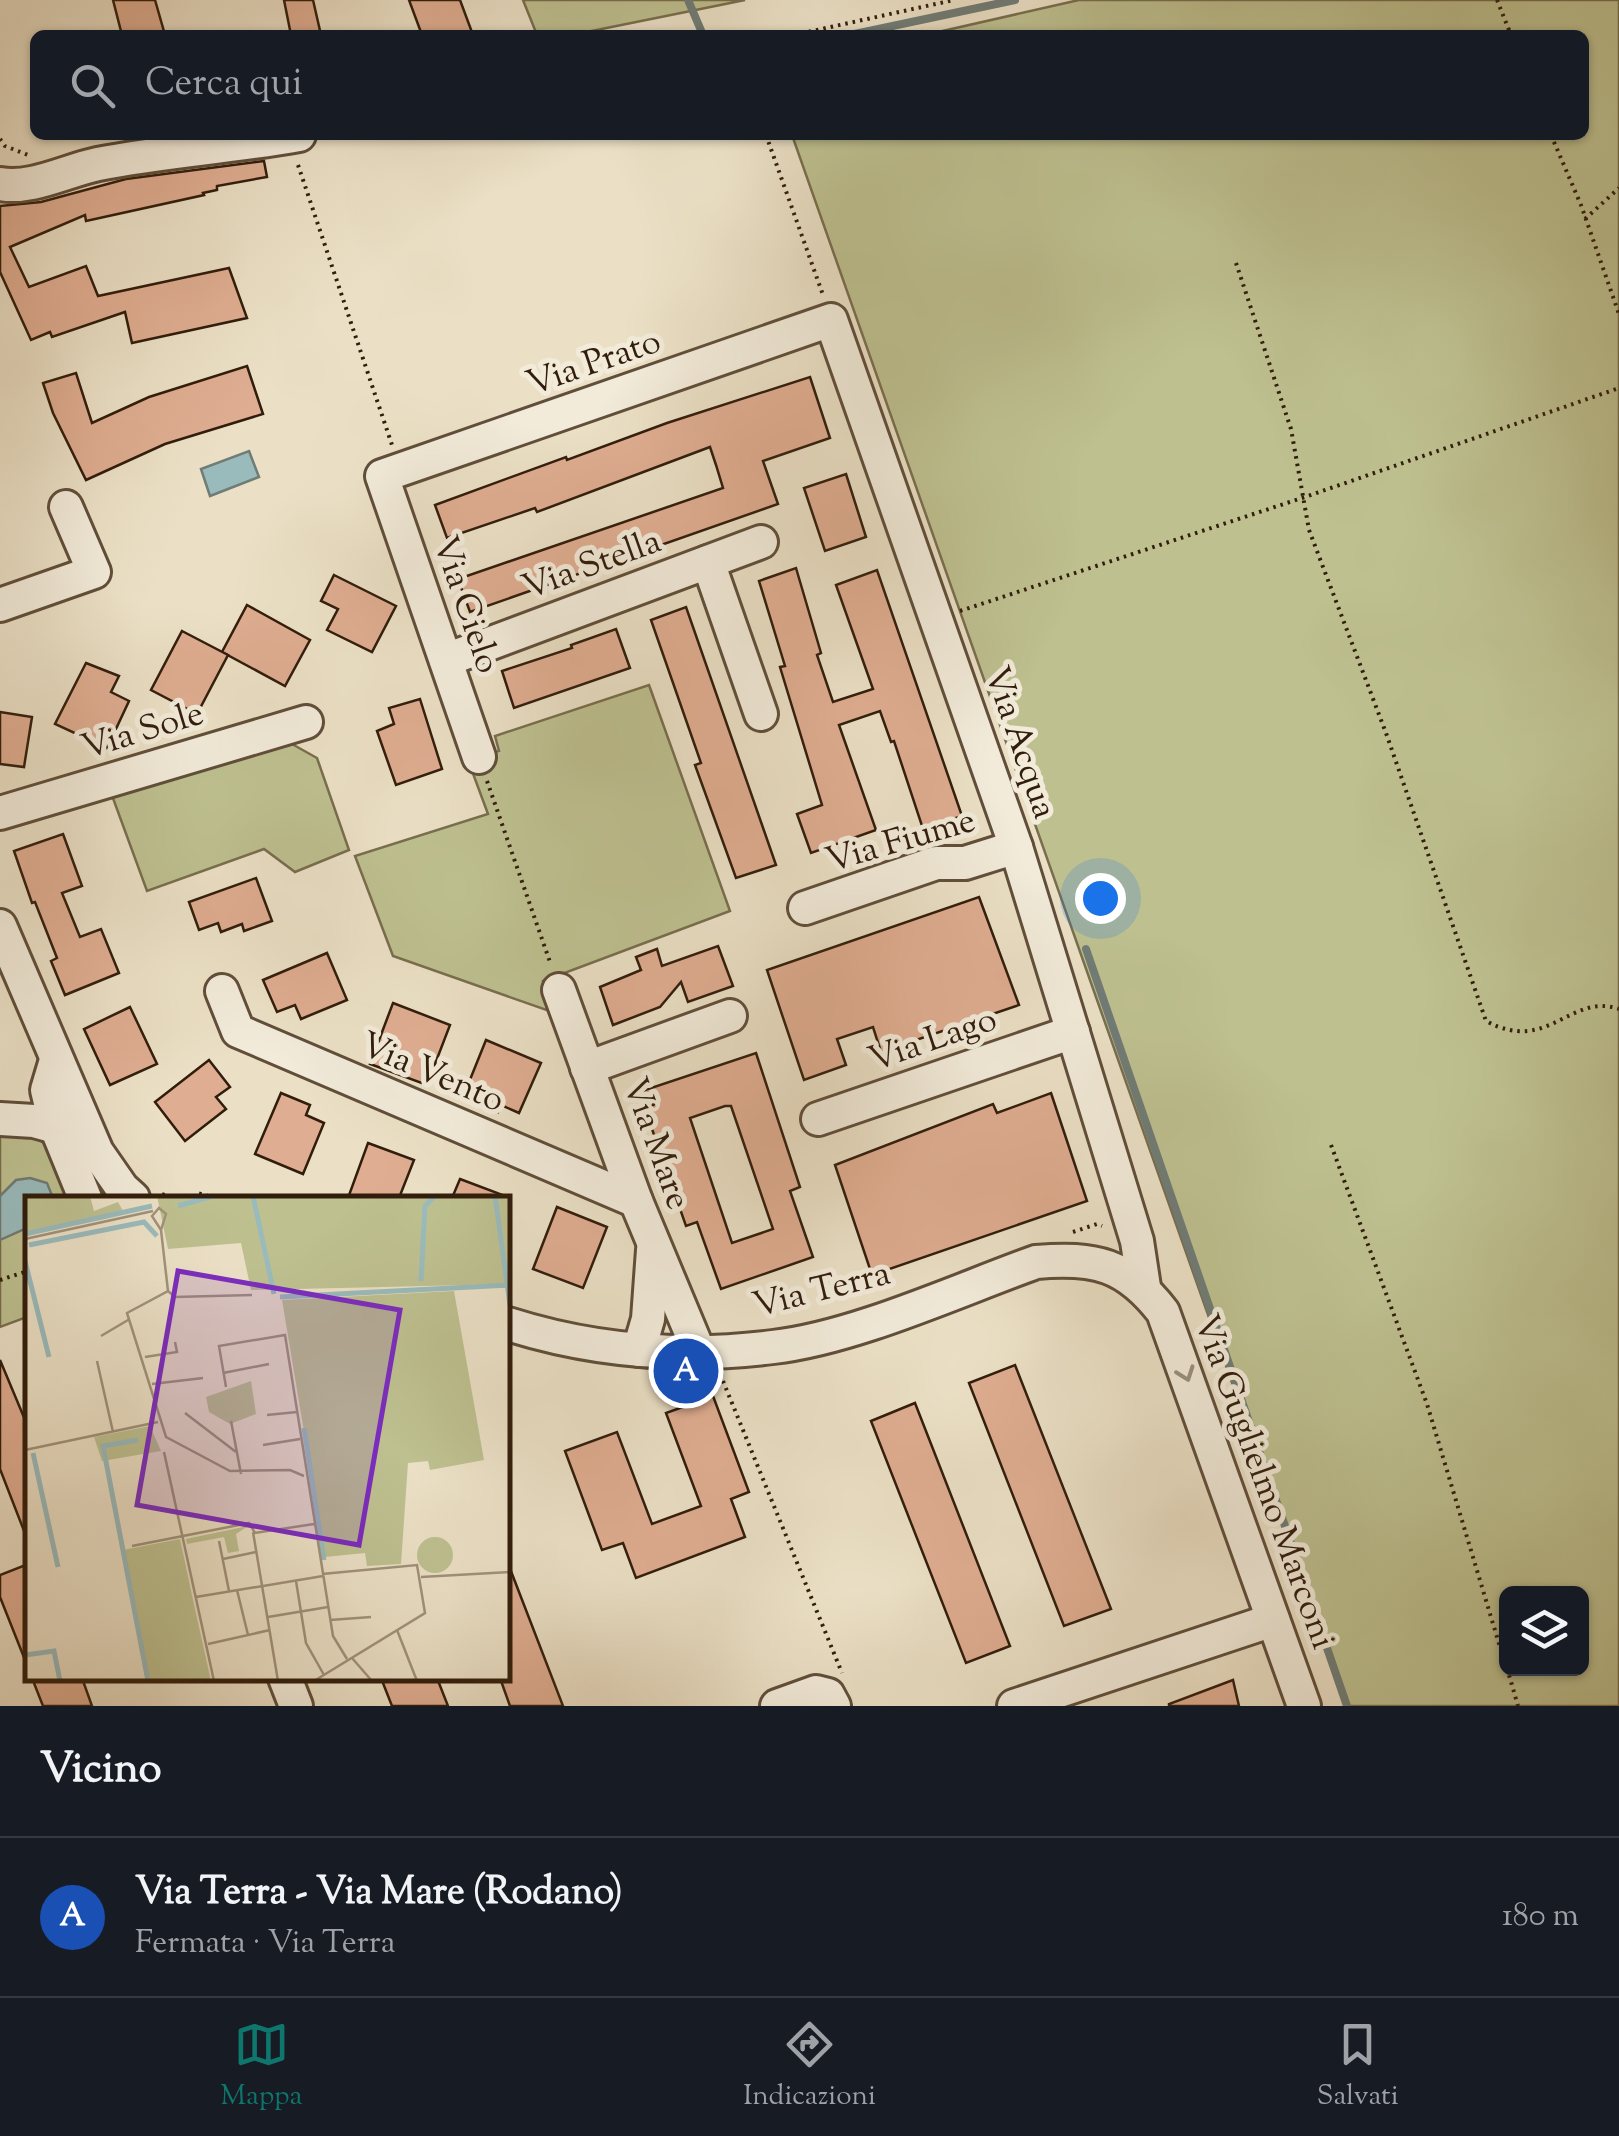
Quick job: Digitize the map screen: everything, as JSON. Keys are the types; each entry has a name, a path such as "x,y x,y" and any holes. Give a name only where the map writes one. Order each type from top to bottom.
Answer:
{"street":[{"path":"9,178 265,140"},
{"name":"Via Prato","path":"391,473 831,320"},
{"name":"Via Acqua","path":"831,320 1016,847 1137,1240 1144,1287"},
{"name":"Via Cielo","path":"391,473 478,757"},
{"path":"0,606 94,572 66,507"},
{"name":"Via Stella","path":"446,660 761,542"},
{"name":"Via Stella","path":"708,562 761,714"},
{"name":"Via Sole","path":"0,813 306,722"},
{"name":"Via Fiume","path":"805,908 936,862 966,862 1016,847"},
{"path":"0,926 52,1075 97,1152 131,1196"},
{"name":"Via Mare","path":"559,990 653,1245 709,1351"},
{"name":"Via Vento","path":"222,991 238,1031 636,1201"},
{"path":"588,1068 730,1016"},
{"name":"Via Lago","path":"818,1119 1073,1032"},
{"path":"0,1118 52,1075"},
{"path":"52,1075 56,1127 84,1196"},
{"path":"0,1118 56,1127"},
{"path":"1098,1262 1123,1195"},
{"name":"Via Mare","path":"639,1350 648,1319 653,1245"},
{"name":"Via Terra","path":"510,1325 569,1342 639,1350 709,1351 775,1347 828,1336 1036,1262 1098,1262 1144,1287"},
{"name":"Via Guglielmo Marconi","path":"1144,1287 1164,1312 1304,1706"},
{"path":"1014,1706 1273,1620"},
{"path":"286,1681 296,1706"},
{"path":"777,1706 816,1692 841,1697"}],"path":[{"path":"817,30 954,0"},
{"path":"1497,0 1509,30"},
{"path":"294,140 391,473"},
{"path":"768,140 831,320"},
{"path":"1554,140 1619,314"},
{"path":"1586,219 1619,188"},
{"path":"1236,263 1292,430 1309,530 1386,733 1486,1021 1516,1033 1542,1030 1592,1006 1619,1009"},
{"path":"936,618 1305,497 1619,388"},
{"path":"478,757 559,990"},
{"path":"1332,1145 1427,1404 1499,1642"},
{"path":"1061,1235 1096,1224 1111,1228"},
{"path":"0,1280 25,1272"},
{"path":"709,1351 722,1376 841,1697"},
{"path":"1509,1676 1518,1706"}],"green space":[{"path":"523,0 745,0 597,30 535,30"},
{"path":"1079,0 1619,0 1619,1706 1346,1706 794,140 1589,140 1589,30 947,30"},
{"path":"649,685 730,911 543,981 555,1013 393,956 355,856 488,814 468,760 499,751 495,736"},
{"path":"283,739 317,758 349,850 295,872 264,849 147,891 110,790"},
{"path":"0,1126 31,1135 49,1148 71,1196 25,1196 25,1318 0,1327"}],"water":[{"path":"249,451 259,477 210,496 201,469"},
{"path":"30,1178 47,1183 52,1196 25,1196 25,1229 0,1240 0,1196 16,1180"}],"building":[{"path":"113,0 155,0 164,30 121,30"},
{"path":"284,0 313,0 320,30 290,30"},
{"path":"409,0 460,0 471,30 420,30"},
{"path":"264,161 267,177 217,186 217,190 204,195 86,221 85,215 10,247 29,287 86,266 98,296 229,268 247,318 132,343 125,312 52,337 50,332 31,340 0,272 0,206 41,202 126,179"},
{"path":"247,366 263,414 165,444 86,480 53,413 43,383 76,373 92,423 149,397"},
{"path":"810,377 830,438 763,461 778,504 470,612 458,579 723,488 716,465 710,447 537,512 535,508 447,538 435,505 566,457 567,460"},
{"path":"846,474 866,537 825,551 804,488"},
{"path":"796,568 833,702 873,689 836,585 877,570 962,816 923,829 880,711 839,725 876,830 811,853 797,814 822,805 780,667 785,666 759,581"},
{"path":"334,575 396,606 372,652 327,630 338,609 321,601"},
{"path":"247,605 310,640 285,686 222,652"},
{"path":"686,607 776,865 736,878 695,765 701,763 651,620"},
{"path":"616,629 630,668 514,708 502,671"},
{"path":"182,631 228,655 197,714 151,690"},
{"path":"86,663 119,676 111,692 129,701 107,748 55,724"},
{"path":"420,699 442,769 396,785 377,731 394,724 389,708"},
{"path":"0,712 32,717 24,767 0,764"},
{"path":"63,834 82,886 62,893 80,937 101,929 119,973 65,995 51,961 57,958 14,851"},
{"path":"256,878 272,921 244,931 242,924 221,932 218,923 199,930 189,902"},
{"path":"979,897 1019,1005 881,1052 873,1027 837,1039 846,1065 804,1080 767,970"},
{"path":"718,946 733,986 688,1002 681,982 660,1007 613,1025 600,987 641,970 636,957 657,949 662,966"},
{"path":"327,953 347,1000 301,1019 295,1005 277,1012 263,980"},
{"path":"393,1003 450,1025 427,1085 370,1064"},
{"path":"130,1007 157,1064 110,1085 84,1029"},
{"path":"486,1040 541,1063 519,1113 501,1105 498,1112 463,1097"},
{"path":"756,1053 800,1187 790,1191 813,1257 721,1289 697,1222 686,1226 639,1092","holes":["731,1106 773,1229 732,1243 690,1118"]},
{"path":"209,1060 230,1087 216,1097 226,1109 185,1141 155,1102"},
{"path":"281,1093 310,1105 306,1115 324,1123 303,1174 255,1154"},
{"path":"1051,1093 1087,1201 872,1275 835,1165 993,1104 997,1113"},
{"path":"368,1143 414,1160 400,1196 349,1196"},
{"path":"460,1179 505,1196 453,1196"},
{"path":"557,1207 607,1227 583,1288 533,1269"},
{"path":"0,1360 25,1420 25,1533 0,1469"},
{"path":"1015,1365 1111,1609 1064,1626 969,1383"},
{"path":"713,1396 749,1492 731,1499 745,1537 636,1578 623,1543 602,1550 565,1451 617,1432 652,1524 701,1506 666,1413"},
{"path":"915,1403 1010,1646 966,1663 871,1421"},
{"path":"25,1565 25,1660 0,1597 0,1575"},
{"path":"510,1569 563,1706 510,1706 501,1681 510,1681"},
{"path":"1233,1680 1239,1706 1169,1706 1169,1704"},
{"path":"33,1681 83,1681 92,1706 43,1706"},
{"path":"382,1681 438,1681 448,1706 392,1706"}],"waterway":[{"path":"688,0 701,30"},
{"path":"874,30 1015,0"},
{"path":"1086,949 1347,1706"}],"place":[{"name":"Via Terra - Via Mare (Rodano)","path":"686,1371"}]}
